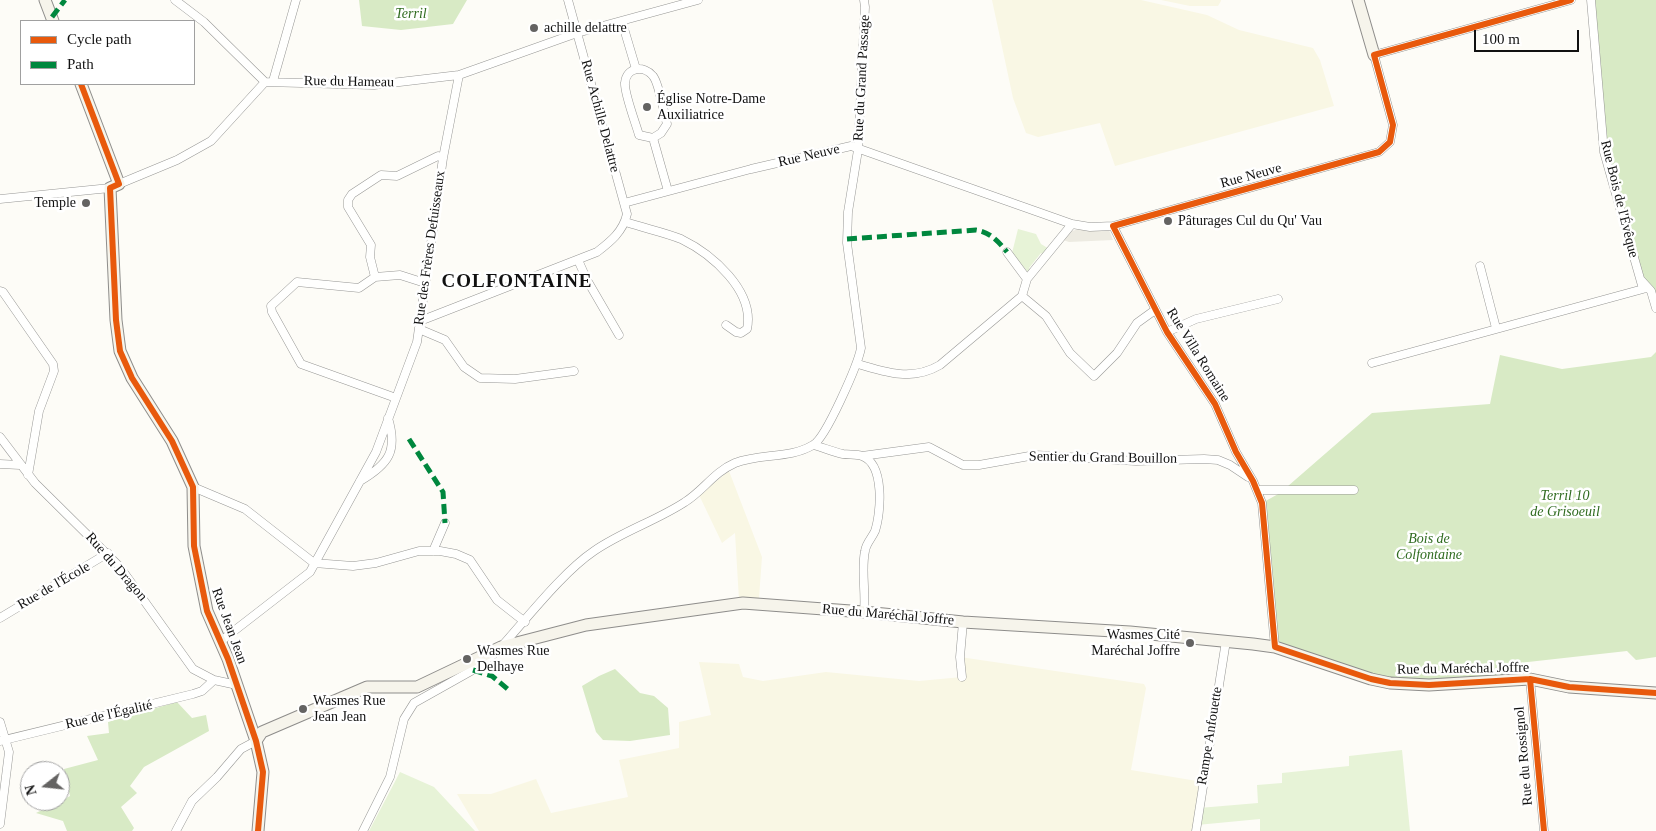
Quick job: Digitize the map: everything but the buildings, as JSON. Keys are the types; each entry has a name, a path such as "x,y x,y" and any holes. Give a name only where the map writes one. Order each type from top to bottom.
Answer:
{"street":[{"path":"45,0 53,20"},
{"path":"175,0 204,22 269,82"},
{"path":"0,199 115,186 177,160 210,142 269,82 296,0"},
{"name":"Rue Achille Delattre","path":"568,0 627,214 626,222"},
{"name":"Rue du Hameau","path":"269,82 374,85 458,75 577,33 698,0"},
{"name":"Rue du Grand Passage","path":"858,364 861,348 847,243 848,212 858,150 866,6 864,0"},
{"path":"1358,0 1374,55 1571,0"},
{"name":"Rue Bois de l'Évêque","path":"1591,0 1604,152 1640,278 1651,291 1656,308"},
{"path":"622,22 636,69"},
{"name":"Rue Neuve","path":"624,203 751,169 851,146 1072,224 1090,227 1114,226 1370,156 1386,148 1390,142 1393,125 1374,55"},
{"path":"636,69 644,69 654,76 667,124 661,133 653,138 639,135 625,83 628,73 636,69"},
{"name":"Rue des Frères Defuisseaux","path":"221,641 310,572 376,452 417,342 443,158 458,75"},
{"path":"81,85 115,186 116,320 120,351 132,378 172,441 193,487 246,509 314,563 353,566 376,563 419,551 456,554 470,560 497,600 525,622"},
{"path":"653,138 668,191"},
{"path":"375,277 370,257 371,245 348,207 348,200 352,194 381,176 397,176 438,156 443,158"},
{"path":"419,325 597,252 614,238 626,222 681,240 723,268 744,298 748,320 747,329 741,333 726,325"},
{"path":"363,831 390,777 404,718 414,703 492,657 565,578 593,552 627,531 694,497 706,482 735,464 758,457 788,453 814,445 830,419 858,364 889,373 925,373 955,355 969,339 1022,296 1027,279 1072,224"},
{"name":"Rue Villa Romaine","path":"1114,226 1155,310 1167,332 1214,404 1236,452 1258,490 1262,503 1275,648"},
{"path":"1007,252 1027,279"},
{"path":"578,260 587,280 619,335"},
{"path":"1480,266 1496,328"},
{"path":"396,398 302,364 272,312 271,306 297,282 359,288 375,277 400,275 425,283"},
{"path":"1372,363 1643,289 1640,278"},
{"path":"0,291 3,292 53,364 54,371 39,412 28,475"},
{"path":"1022,296 1046,316 1070,354 1094,376 1117,353 1137,323 1155,310"},
{"path":"1167,332 1196,320 1278,300"},
{"path":"419,325 445,340 464,367 480,378 515,379 574,371"},
{"name":"Rue des Frères Defuisseaux","path":"359,482 384,464 392,448 393,434 388,418"},
{"name":"Rue du Dragon","path":"0,438 28,475 108,553 140,593 193,668 214,680 237,686"},
{"name":"Sentier du Grand Bouillon","path":"814,445 843,454 862,456 929,447 963,465 979,465 1036,455 1136,461 1218,460 1230,465 1254,481"},
{"path":"862,456 868,460 878,478 881,496 874,532 865,548 864,612"},
{"path":"0,464 20,465"},
{"name":"Rue Jean Jean","path":"193,487 194,546 207,611 221,641 237,686 256,741 263,772 258,831"},
{"path":"1258,490 1354,490"},
{"path":"433,551 445,524"},
{"name":"Rue de l'École","path":"0,618 108,553"},
{"name":"Rue du Maréchal Joffre","path":"177,828 192,801 217,777 241,749 256,741 262,732 367,687 417,688 501,647 586,625 743,603 963,622 1130,632 1226,641 1275,648 1371,679 1390,683 1429,685 1530,679 1569,687 1656,693"},
{"path":"962,677 960,657 963,622"},
{"name":"Rampe Anfouette","path":"1196,831 1226,641"},
{"name":"Rue du Rossignol","path":"1530,679 1544,831"},
{"name":"Rue de l'Égalité","path":"3,740 193,694 202,691 214,680"},
{"path":"0,722 3,740 9,752 0,824"}],"shaded area":[{"path":"992,0 1141,0 1207,15 1239,30 1313,48 1320,60 1334,106 1115,166 1100,123 1038,137 1026,133 1013,98"},
{"path":"1161,0 1221,1 1218,6 1190,6"},
{"path":"1079,229 1109,230 1113,240 1069,242 1063,240 1072,231"},
{"path":"729,471 762,557 759,598 739,600 735,533 722,543 699,495"},
{"path":"960,657 1144,684 1146,688 1131,770 1203,782 1196,831 479,831 457,794 491,794 536,779 551,813 628,797 619,760 679,748 679,722 711,715 699,662 739,664 743,677 763,681 826,672 919,681 962,677"}],"green space":[{"name":"Terril","path":"359,0 467,0 453,24 401,30 362,26"},
{"path":"1591,0 1656,0 1656,305 1639,279 1604,152"},
{"path":"1018,229 1036,234 1041,244 1051,250 1046,257 1041,253 1029,268 1032,271 1027,271 1012,253"},
{"name":"Bois de Colfontaine","path":"1656,352 1656,657 1636,660 1627,651 1510,664 1507,681 1371,679 1329,659 1275,647 1262,503 1280,493 1372,413 1490,404 1500,355 1562,369 1651,357"},
{"path":"615,669 640,693 654,696 668,708 670,735 630,741 603,740 596,732 582,686"},
{"path":"177,702 192,718 206,715 209,731 144,767 130,786 137,793 121,807 134,828 132,831 67,831 63,821 36,813 40,811 70,811 70,767 98,760 87,736 109,733 108,722"},
{"path":"1402,750 1410,831 1260,831 1260,819 1197,825 1199,808 1258,803 1257,785 1282,783 1282,773 1349,766 1349,756"},
{"path":"400,772 434,787 475,831 369,831"}],"marked path":[{"path":"52,17 65,0"},
{"path":"847,239 976,230 993,238 1007,252"},
{"path":"409,439 443,492 445,523"},
{"path":"473,670 492,676 510,691"}],"cycle path":[{"path":"1571,0 1374,55 1393,125 1390,142 1379,152 1113,226 1167,332 1215,404 1236,452 1253,481 1262,503 1275,647 1371,679 1390,683 1429,685 1530,679 1569,687 1656,693"},
{"path":"81,85 119,184 110,188 116,320 120,351 132,378 172,441 193,487 194,546 207,611 228,659 256,741 263,772 258,831"},
{"path":"1530,679 1544,831"}],"place":[{"name":"achille delattre","path":"534,28"},
{"name":"Église Notre-Dame Auxiliatrice","path":"647,107"},
{"name":"Temple","path":"86,203"},
{"name":"Pâturages Cul du Qu' Vau","path":"1168,221"},
{"name":"Wasmes Cité Maréchal Joffre","path":"1190,643"},
{"name":"Wasmes Rue Delhaye","path":"467,659"},
{"name":"Wasmes Rue Jean Jean","path":"303,709"}],"district":[{"name":"COLFONTAINE","path":"517,282"}],"park label":[{"name":"Terril 10 de Grisoeuil","path":"1565,504"}]}
